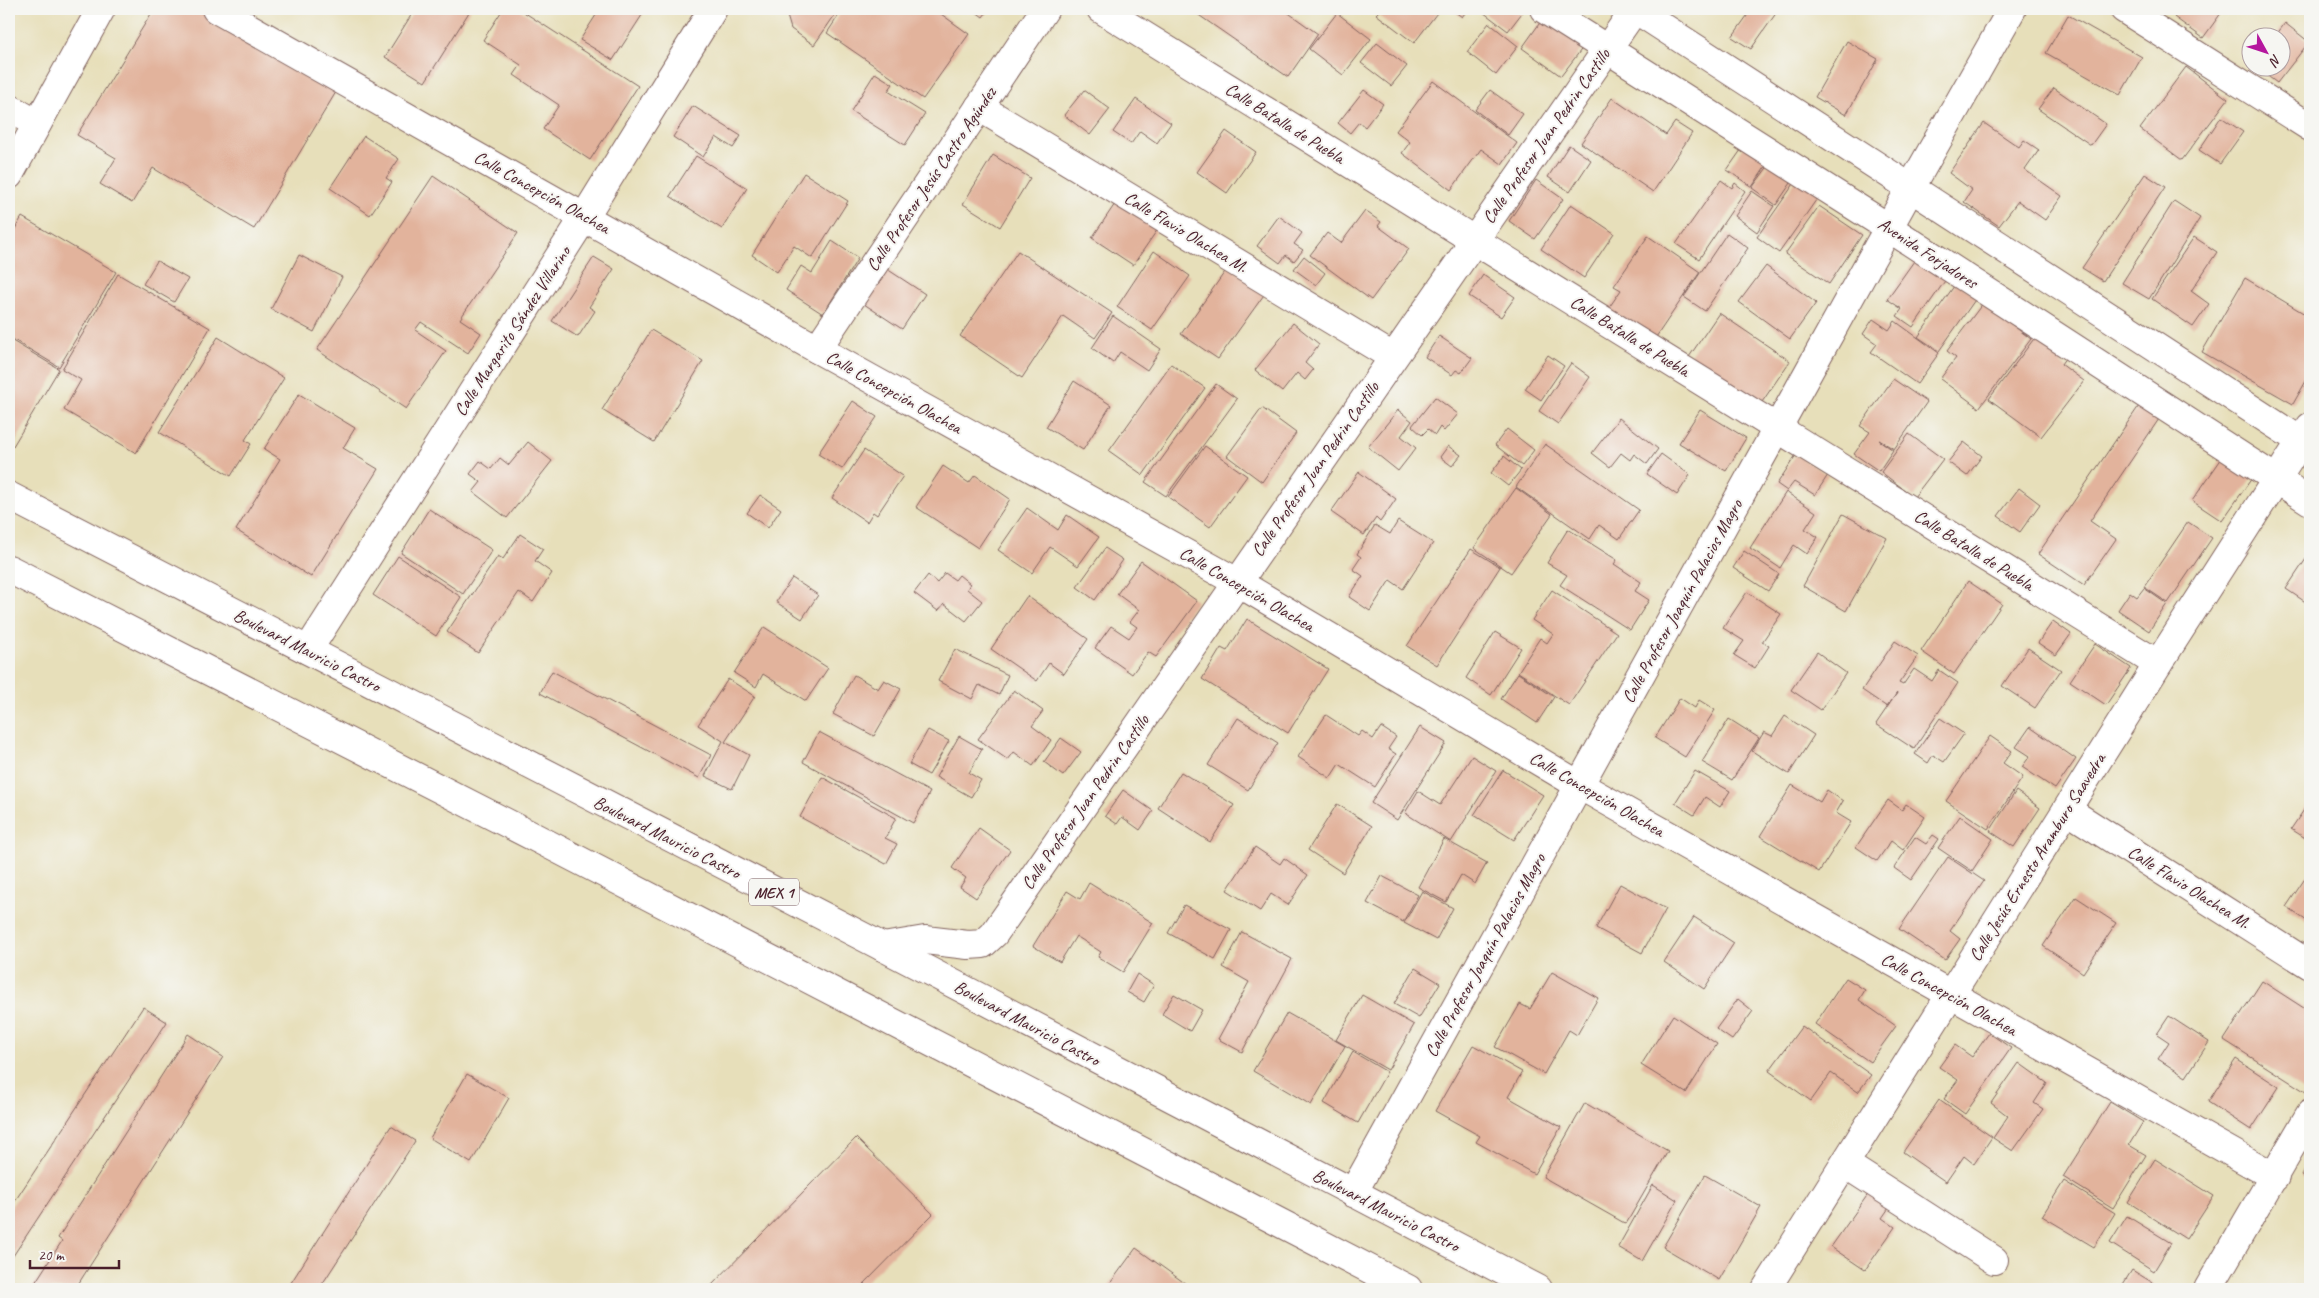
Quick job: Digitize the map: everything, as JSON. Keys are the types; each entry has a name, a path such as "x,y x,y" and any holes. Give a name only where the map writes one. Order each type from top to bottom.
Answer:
{"street":[{"path":"9,175 101,9"},
{"name":"Calle Concepción Olachea","path":"216,9 585,216 817,349 1237,582 1580,785 2275,1177"},
{"name":"Calle Margarito Sández Villarino","path":"308,650 585,216 713,9"},
{"name":"Calle Profesor Jesús Castro Agúndez","path":"817,349 1045,9"},
{"name":"Calle Batalla de Puebla","path":"1101,9 2158,664"},
{"name":"Avenida Forjadores","path":"1544,9 1889,228 2310,501"},
{"path":"1635,9 1910,189 2307,438"},
{"name":"Calle Profesor Juan Pedrin Castillo","path":"884,947 925,940 968,945 983,944 994,934 1635,9"},
{"name":"Calle Profesor Joaquín Palacios Magro","path":"1353,1193 1910,189 2012,9"},
{"path":"2124,9 2310,127"},
{"name":"Calle Flavio Olachea M.","path":"979,106 1393,357"},
{"path":"9,108 37,124"},
{"name":"Calle Jesús Ernesto Aramburo Saavedra","path":"1766,1289 2158,664 2276,479 2307,438"},
{"name":"Boulevard Mauricio Castro","path":"9,496 884,947 1538,1289"},
{"path":"9,570 559,850 1390,1285"},
{"name":"Calle Flavio Olachea M.","path":"2067,810 2310,965"},
{"path":"2208,1289 2310,1114"},
{"path":"1845,1164 1994,1260"}],"building":[{"path":"154,9 209,9 339,87 254,229 153,168 132,203 100,184 116,158 77,135"},
{"path":"415,9 471,9 425,82 385,57"},
{"path":"503,9 519,9 638,86 590,160 543,129 559,105 514,75 521,65 483,40"},
{"path":"600,9 646,9 613,60 580,40"},
{"path":"785,9 839,9 814,45 791,29"},
{"path":"843,9 934,9 969,34 923,99 827,33"},
{"path":"972,9 989,9 983,17"},
{"path":"1190,9 1283,9 1318,34 1288,77"},
{"path":"1381,9 1440,9 1414,43 1376,14"},
{"path":"1451,9 1468,9 1462,17"},
{"path":"1479,9 1525,9 1508,31"},
{"path":"1752,9 1779,9 1751,49 1732,37"},
{"path":"2180,9 2224,9 2203,38 2174,17"},
{"path":"1337,13 1371,39 1343,75 1309,49"},
{"path":"2068,15 2142,57 2120,95 2046,53"},
{"path":"1544,17 1584,46 1561,76 1522,48"},
{"path":"1489,23 1518,46 1496,75 1467,52"},
{"path":"2285,23 2291,28 2281,28"},
{"path":"2292,29 2309,42 2292,64"},
{"path":"1847,41 1878,59 1846,115 1815,97"},
{"path":"1377,43 1407,66 1391,86 1361,63"},
{"path":"2186,67 2228,99 2182,160 2140,129"},
{"path":"875,73 893,84 888,91 925,114 905,145 851,111"},
{"path":"2270,78 2281,78 2277,83"},
{"path":"1433,81 1517,143 1502,164 1481,149 1451,190 1402,153 1410,142 1396,131"},
{"path":"2054,88 2106,124 2091,145 2038,109"},
{"path":"1084,90 1110,109 1090,135 1064,115"},
{"path":"1364,90 1383,104 1365,127 1359,122 1350,133 1338,123"},
{"path":"1490,90 1523,114 1508,135 1475,110"},
{"path":"1612,98 1666,135 1675,122 1692,133 1653,192 1581,143"},
{"path":"1136,99 1171,123 1157,143 1140,131 1131,144 1113,132"},
{"path":"693,106 741,136 733,148 716,137 703,157 673,137"},
{"path":"2221,117 2243,132 2220,164 2199,150"},
{"path":"1984,123 2019,147 2024,140 2039,150 2025,170 2062,196 2045,220 2018,201 1999,226 1964,202 1972,190 1949,173"},
{"path":"1226,131 1256,152 1227,193 1197,172"},
{"path":"364,136 399,159 386,178 392,182 370,215 330,188"},
{"path":"1746,143 1770,160 1752,187 1727,170"},
{"path":"1569,145 1591,160 1570,192 1548,177"},
{"path":"993,155 1030,178 1000,227 963,204"},
{"path":"696,156 747,188 722,229 670,196"},
{"path":"1772,161 1795,177 1776,205 1752,188"},
{"path":"804,173 848,201 812,258 794,246 777,272 752,255"},
{"path":"2145,174 2165,187 2103,281 2082,268"},
{"path":"433,176 518,233 460,319 481,333 468,353 421,322 415,330 446,351 406,409 317,350"},
{"path":"1798,178 1821,193 1779,253 1757,237"},
{"path":"1536,180 1563,199 1535,239 1509,221"},
{"path":"1721,180 1732,188 1735,183 1745,191 1699,259 1676,244"},
{"path":"1752,191 1774,206 1757,232 1735,216"},
{"path":"1119,198 1160,226 1133,265 1092,238"},
{"path":"2174,201 2200,218 2149,299 2122,283"},
{"path":"1571,204 1614,233 1584,278 1541,249"},
{"path":"1819,206 1862,235 1829,284 1785,254"},
{"path":"1365,211 1381,222 1378,226 1409,249 1371,300 1310,255 1327,233 1341,243"},
{"path":"1279,216 1302,233 1294,244 1303,250 1294,261 1286,255 1280,263 1257,246"},
{"path":"22,217 116,272 59,367 9,337 9,239"},
{"path":"1727,233 1748,248 1705,311 1684,297"},
{"path":"1648,236 1700,272 1652,343 1606,312 1621,290 1614,286"},
{"path":"2194,237 2217,252 2191,291 2209,304 2193,327 2152,299"},
{"path":"832,241 858,258 823,314 786,290 801,266 812,273"},
{"path":"1018,251 1112,313 1095,338 1063,316 1022,378 960,336"},
{"path":"1154,251 1190,276 1152,330 1117,307"},
{"path":"1919,254 1949,275 1913,327 1897,316 1902,309 1887,299"},
{"path":"299,255 342,277 314,332 271,309"},
{"path":"1304,256 1325,273 1316,285 1294,269"},
{"path":"594,257 614,269 589,307 595,311 578,337 552,321"},
{"path":"157,261 188,279 174,302 143,284"},
{"path":"1229,266 1266,292 1218,359 1181,334"},
{"path":"1766,266 1816,303 1790,339 1739,302"},
{"path":"887,269 925,294 902,329 864,304"},
{"path":"118,274 210,328 136,453 64,410 81,380 62,369"},
{"path":"1483,275 1515,297 1501,317 1469,296"},
{"path":"2245,278 2310,317 2310,374 2293,404 2202,352"},
{"path":"1957,282 1977,297 1939,351 1918,337"},
{"path":"1983,303 2031,339 1979,408 1940,379 1956,358 1947,351"},
{"path":"1719,313 1790,361 1760,405 1689,357"},
{"path":"1113,316 1161,349 1147,370 1120,352 1113,363 1092,348"},
{"path":"1873,319 1889,330 1895,321 1939,353 1917,384 1871,352 1877,344 1863,334"},
{"path":"1293,323 1319,344 1305,363 1313,370 1305,380 1297,373 1282,392 1255,370"},
{"path":"651,330 703,361 654,442 602,410"},
{"path":"2039,332 2068,354 2061,364 2084,381 2041,437 1989,399"},
{"path":"1439,336 1472,358 1461,373 1456,370 1452,375 1425,357"},
{"path":"218,337 284,378 245,440 251,444 231,476 159,432"},
{"path":"9,339 59,369 13,446 9,443"},
{"path":"1548,355 1564,366 1541,400 1525,389"},
{"path":"1571,363 1590,377 1558,424 1539,411"},
{"path":"1171,364 1205,388 1143,475 1109,451"},
{"path":"1893,379 1927,402 1894,449 1879,440 1893,450 1879,471 1854,454 1870,432 1860,426"},
{"path":"1074,381 1111,405 1083,450 1046,427"},
{"path":"1216,384 1237,399 1166,496 1145,482"},
{"path":"299,394 355,428 343,448 378,469 311,577 236,530 280,459 264,449"},
{"path":"1435,397 1458,414 1444,431 1440,427 1435,435 1428,429 1422,435 1412,426"},
{"path":"853,401 877,417 842,469 818,454"},
{"path":"2141,403 2161,416 2090,521 2116,539 2084,585 2038,554"},
{"path":"1262,408 1296,433 1262,482 1227,456"},
{"path":"1398,410 1412,421 1401,436 1416,448 1398,471 1368,447"},
{"path":"1700,410 1746,438 1726,471 1679,443"},
{"path":"1619,418 1658,449 1647,464 1634,454 1630,460 1621,453 1610,467 1592,453"},
{"path":"1507,429 1534,450 1522,466 1495,445"},
{"path":"1909,434 1943,459 1914,497 1881,472"},
{"path":"528,442 552,461 507,518 473,492 481,482 470,474 480,461 491,469 500,458 509,465"},
{"path":"1964,442 1982,456 1967,476 1948,462"},
{"path":"1545,444 1639,510 1619,539 1599,525 1590,539 1516,487"},
{"path":"1205,446 1247,476 1210,527 1168,497"},
{"path":"1448,446 1461,455 1452,466 1440,457"},
{"path":"864,450 903,476 877,515 873,512 867,522 832,498"},
{"path":"1661,454 1690,475 1677,495 1647,474"},
{"path":"1796,455 1828,475 1815,495 1794,482 1787,491 1777,484"},
{"path":"1504,456 1521,470 1508,486 1491,473"},
{"path":"2222,458 2252,478 2222,521 2192,501"},
{"path":"943,466 969,483 975,475 1010,499 978,548 916,507"},
{"path":"1359,472 1396,499 1380,522 1376,518 1364,535 1331,512"},
{"path":"1516,488 1552,514 1511,573 1474,548"},
{"path":"2019,488 2040,504 2020,532 1998,516"},
{"path":"1786,492 1816,512 1805,529 1818,537 1807,554 1794,545 1780,568 1750,548"},
{"path":"760,495 781,509 768,528 747,513"},
{"path":"1027,508 1058,530 1067,515 1099,537 1078,566 1050,547 1032,573 998,550"},
{"path":"429,509 492,550 463,594 401,553"},
{"path":"1843,514 1887,538 1846,611 1803,586"},
{"path":"1398,521 1433,543 1403,589 1390,580 1370,611 1349,597 1363,576 1353,569 1361,557 1357,554 1375,525 1390,534"},
{"path":"2188,522 2212,538 2168,603 2144,587"},
{"path":"1568,529 1617,560 1614,564 1641,582 1635,591 1649,600 1630,630 1560,585 1567,575 1547,563"},
{"path":"520,534 543,549 535,561 552,573 533,602 519,592 478,653 447,632 498,556 503,559"},
{"path":"1105,548 1123,560 1095,600 1077,587"},
{"path":"1471,549 1500,567 1437,665 1407,646"},
{"path":"1744,551 1779,574 1768,591 1733,568"},
{"path":"2310,553 2310,605 2286,589"},
{"path":"398,556 461,597 436,636 373,595"},
{"path":"1141,561 1197,601 1156,657 1148,652 1132,674 1095,648 1111,626 1129,638 1137,627 1130,622 1139,610 1117,594"},
{"path":"945,573 955,580 959,575 970,584 967,589 982,601 966,621 944,604 938,611 914,593 928,575 937,583"},
{"path":"792,578 818,595 802,619 776,602"},
{"path":"1968,581 2002,604 1954,674 1921,651"},
{"path":"2144,588 2167,604 2149,631 2118,610 2130,592 2137,597"},
{"path":"1552,590 1617,633 1569,705 1518,672 1540,638 1547,643 1553,634 1532,620"},
{"path":"1747,592 1781,614 1762,642 1769,646 1755,668 1734,655 1744,641 1723,628"},
{"path":"1027,596 1088,639 1064,674 1049,663 1037,681 991,649"},
{"path":"1247,619 1328,669 1288,733 1202,679 1221,648 1227,651"},
{"path":"2053,621 2071,634 2056,655 2038,643"},
{"path":"764,627 828,668 806,701 763,674 756,687 734,673"},
{"path":"1495,632 1521,648 1491,695 1466,678"},
{"path":"1895,641 1918,656 1899,683 1903,685 1914,669 1932,681 1939,670 1958,683 1914,749 1876,724 1897,693 1887,707 1862,690"},
{"path":"2095,644 2131,668 2106,705 2070,681"},
{"path":"2028,648 2061,670 2035,708 2002,686"},
{"path":"955,649 1008,675 999,695 979,685 972,699 938,681"},
{"path":"1817,652 1846,673 1821,710 1791,690"},
{"path":"552,671 711,755 699,778 540,693"},
{"path":"1518,673 1554,697 1537,723 1501,699"},
{"path":"854,675 878,689 884,680 901,689 874,736 833,714"},
{"path":"728,679 755,696 725,742 749,755 732,789 705,776 723,741 698,725"},
{"path":"1014,690 1043,711 1032,726 1051,740 1033,766 1014,752 1008,760 978,739"},
{"path":"1680,698 1695,708 1699,700 1715,710 1685,757 1655,738"},
{"path":"1326,715 1358,736 1362,731 1373,739 1381,727 1396,737 1388,749 1396,754 1375,787 1339,764 1330,778 1298,757"},
{"path":"1785,716 1814,735 1789,774 1752,751 1764,732 1772,736"},
{"path":"1238,718 1278,743 1248,790 1208,765"},
{"path":"1940,718 1964,734 1944,762 1933,755 1928,763 1915,754"},
{"path":"1729,719 1759,738 1732,780 1702,762"},
{"path":"1420,727 1446,743 1397,820 1371,803"},
{"path":"2030,727 2076,759 2055,789 2022,767 2030,756 2016,747"},
{"path":"928,730 949,741 929,775 909,764"},
{"path":"819,732 930,792 913,823 803,762"},
{"path":"959,736 982,749 969,773 981,780 971,797 936,777"},
{"path":"1990,736 2012,751 2003,763 2023,777 1988,829 1946,801"},
{"path":"1061,738 1081,752 1063,776 1044,762"},
{"path":"1472,756 1496,771 1451,842 1405,813 1418,791 1440,805"},
{"path":"1503,770 1543,795 1514,840 1474,815"},
{"path":"1695,771 1730,791 1720,807 1705,797 1694,815 1675,803"},
{"path":"1181,772 1234,805 1210,842 1158,808"},
{"path":"822,777 896,818 885,838 897,844 886,864 800,817"},
{"path":"1792,785 1820,802 1827,790 1843,801 1836,813 1851,822 1819,872 1760,836"},
{"path":"1123,790 1153,811 1140,830 1122,817 1117,824 1105,816"},
{"path":"2016,791 2040,808 2014,847 1990,831"},
{"path":"1888,800 1902,810 1906,804 1925,817 1903,850 1891,841 1877,861 1856,847"},
{"path":"2310,801 2310,841 2291,829"},
{"path":"1337,804 1372,826 1343,873 1308,850"},
{"path":"1960,816 1993,839 1972,871 1938,848"},
{"path":"979,828 1010,850 976,898 960,887 966,878 952,868"},
{"path":"1933,835 1939,839 1911,880 1894,868 1915,837 1926,844"},
{"path":"1444,839 1487,863 1475,884 1461,875 1446,902 1418,887"},
{"path":"1255,847 1280,864 1284,858 1308,875 1288,905 1271,894 1260,911 1227,890"},
{"path":"1948,857 1984,881 1950,931 1960,939 1945,960 1899,929"},
{"path":"2310,871 2310,923 2286,907"},
{"path":"1382,876 1418,895 1403,922 1367,903"},
{"path":"1089,883 1153,923 1123,972 1098,957 1101,952 1076,936 1060,962 1033,946 1067,891 1080,899"},
{"path":"1620,884 1666,909 1642,953 1596,928"},
{"path":"1422,891 1453,908 1436,940 1404,923"},
{"path":"2076,897 2116,923 2083,973 2043,946"},
{"path":"1184,905 1231,930 1215,959 1168,933"},
{"path":"1694,917 1734,943 1704,989 1664,962"},
{"path":"1242,932 1292,959 1242,1052 1218,1039 1249,982 1223,967"},
{"path":"1415,968 1440,983 1419,1018 1394,1004"},
{"path":"1552,972 1598,998 1577,1035 1569,1030 1544,1074 1495,1047 1520,1004 1530,1009"},
{"path":"1137,974 1154,985 1144,1002 1127,992"},
{"path":"1846,978 1865,990 1859,1000 1896,1026 1870,1062 1815,1024"},
{"path":"2262,981 2310,1012 2309,1094 2224,1040"},
{"path":"1174,994 1202,1010 1190,1031 1162,1014"},
{"path":"1362,995 1414,1025 1388,1070 1336,1040"},
{"path":"1738,999 1753,1011 1732,1040 1716,1029"},
{"path":"143,1007 167,1022 9,1262 9,1210"},
{"path":"1287,1013 1345,1046 1311,1105 1253,1071"},
{"path":"1673,1015 1717,1044 1686,1093 1641,1065"},
{"path":"2169,1016 2209,1042 2186,1077 2158,1059 2169,1042 2157,1034"},
{"path":"1802,1026 1871,1075 1858,1092 1831,1073 1811,1101 1769,1071"},
{"path":"1989,1033 2011,1048 1965,1114 1944,1099 1958,1080 1939,1067 1955,1045 1972,1057"},
{"path":"188,1034 223,1057 75,1289 31,1289 62,1241 58,1238"},
{"path":"1473,1045 1522,1072 1508,1097 1561,1127 1534,1174 1476,1142 1480,1136 1435,1111"},
{"path":"1353,1052 1387,1072 1358,1123 1324,1103"},
{"path":"2236,1059 2279,1087 2251,1130 2208,1102"},
{"path":"2019,1063 2047,1083 2034,1103 2043,1109 2013,1151 1993,1138 2008,1116 1991,1103"},
{"path":"467,1074 509,1098 471,1163 430,1138"},
{"path":"1939,1100 1992,1137 1974,1164 1964,1156 1946,1182 1903,1152"},
{"path":"2110,1102 2143,1122 2129,1145 2146,1155 2113,1208 2063,1177"},
{"path":"1585,1103 1668,1151 1626,1224 1543,1177"},
{"path":"391,1126 415,1141 319,1289 287,1289"},
{"path":"856,1138 933,1214 859,1289 708,1289"},
{"path":"2155,1159 2214,1196 2186,1239 2128,1202"},
{"path":"2310,1161 2310,1182 2301,1176"},
{"path":"1705,1175 1761,1207 1719,1280 1663,1247"},
{"path":"2064,1181 2115,1213 2094,1247 2042,1216"},
{"path":"1653,1185 1677,1200 1642,1261 1618,1247"},
{"path":"1871,1190 1891,1205 1882,1218 1895,1227 1865,1270 1831,1247"},
{"path":"2127,1216 2171,1243 2154,1271 2110,1243"},
{"path":"1136,1248 1193,1289 1106,1289"},
{"path":"2132,1270 2163,1289 2120,1289"}]}
